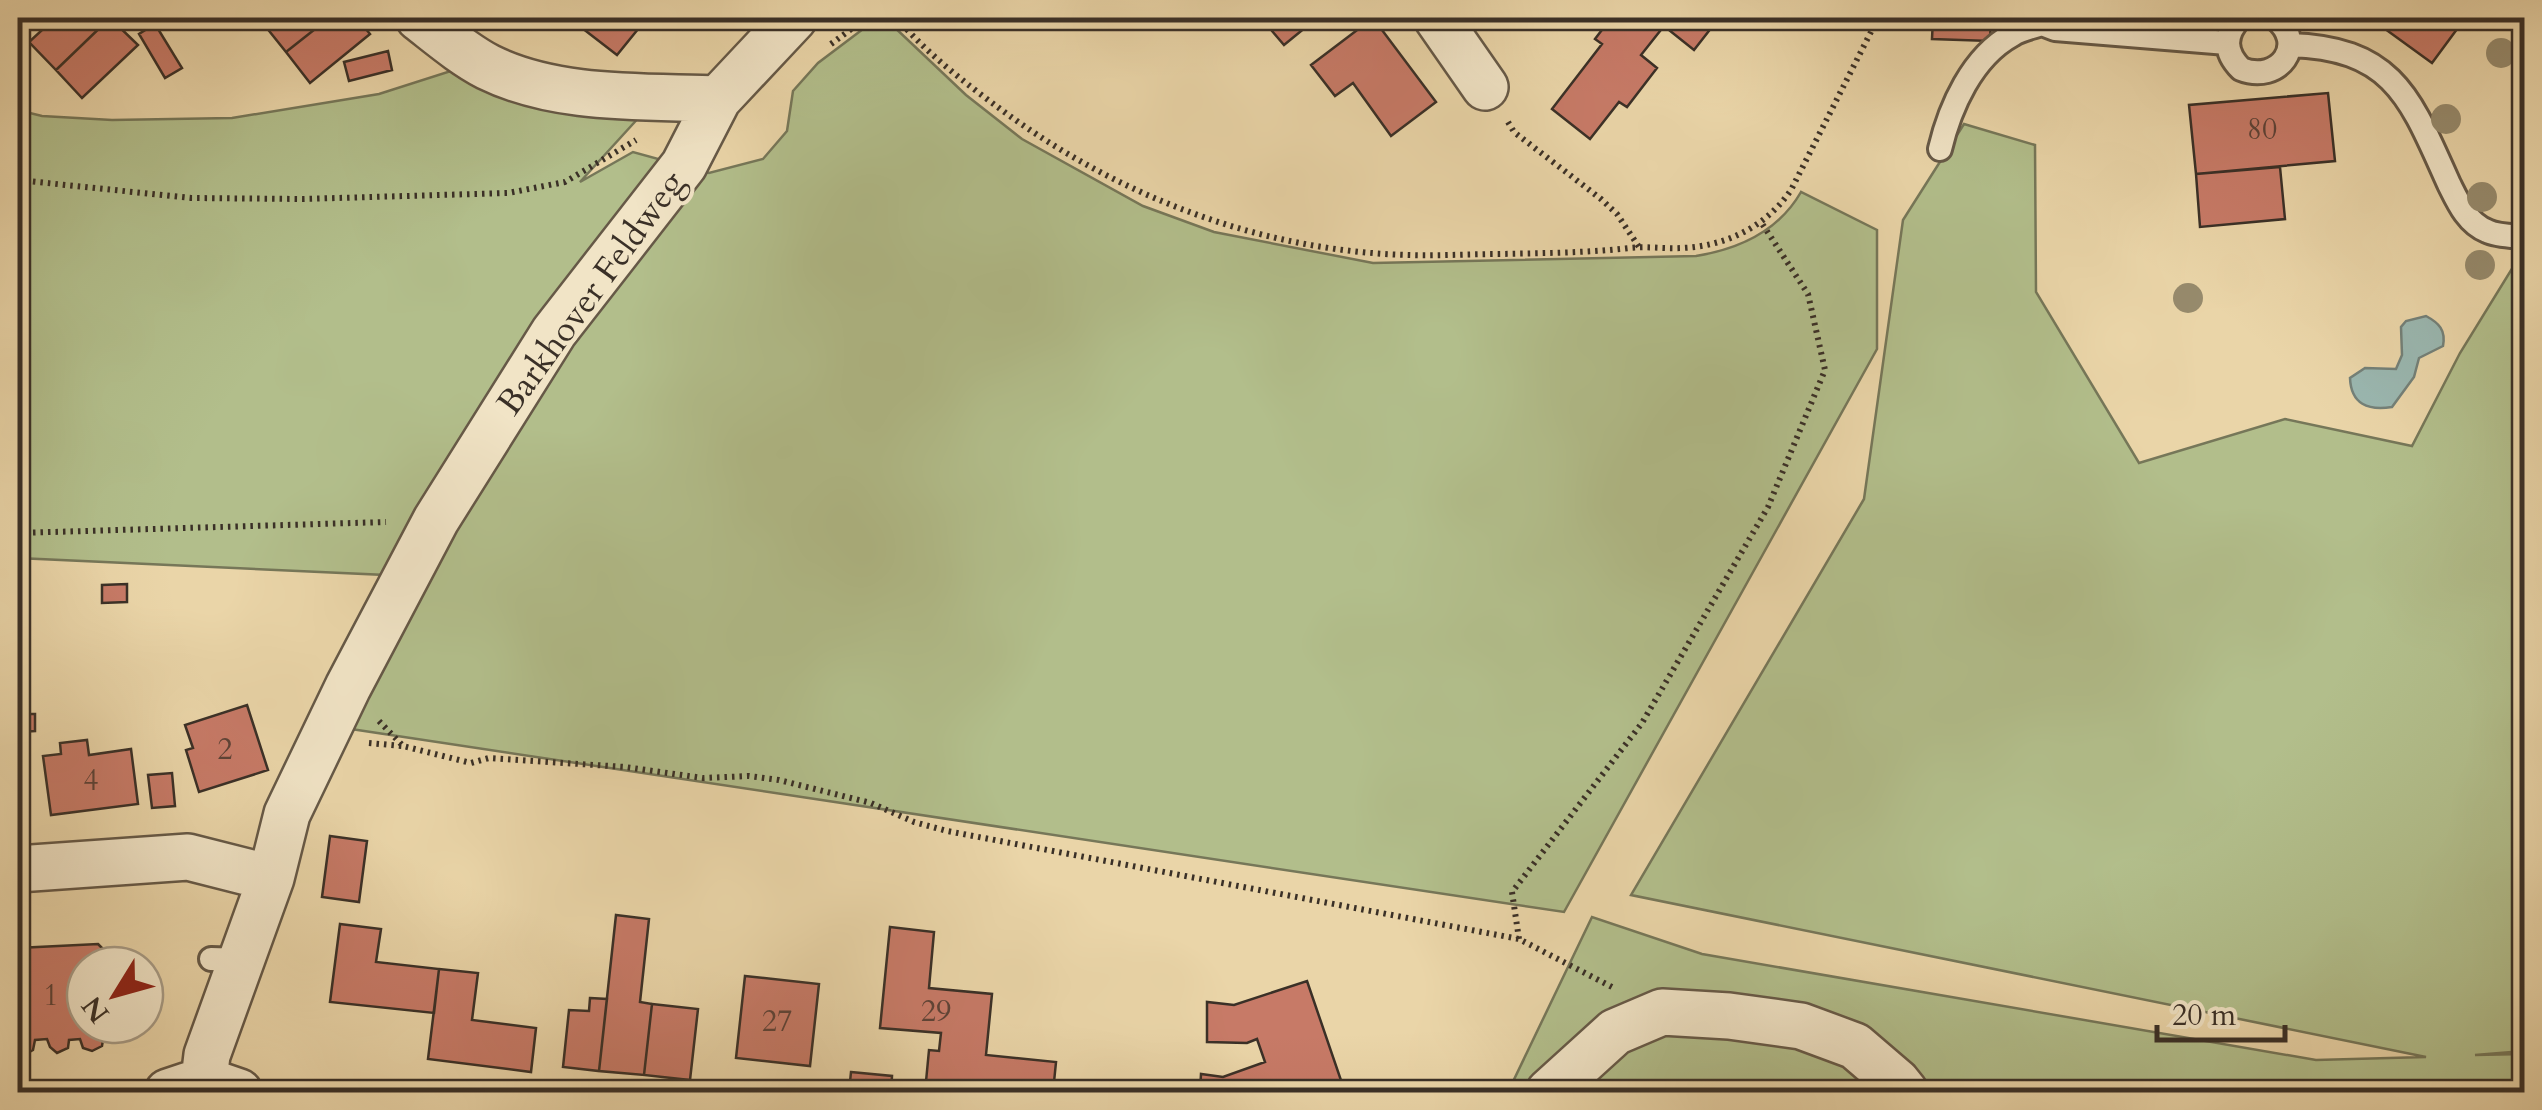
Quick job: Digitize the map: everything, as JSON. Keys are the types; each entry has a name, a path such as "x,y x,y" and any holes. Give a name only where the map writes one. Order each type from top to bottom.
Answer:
{"street":[{"path":"419,18 464,54 536,85 617,95 718,100"},
{"name":"Barkhover Feldweg","path":"203,1088 227,959 270,878 288,814 348,687 436,520 554,332 684,166 718,100 794,18"},
{"path":"1437,18 1485,87"},
{"path":"18,869 188,858 270,878"},
{"path":"1549,1092 1615,1032 1662,1012 1802,1026 1855,1046 1905,1092"}],"lane":[{"path":"2240,18 2231,27 2227,43 2233,61 2251,73 2273,70 2282,64 2290,44 2288,31 2275,18"},
{"path":"1940,149 1947,118 1986,57 2012,34 2041,20 2055,28 2227,43"},
{"path":"2290,44 2326,46 2349,53 2391,80 2413,105 2456,200 2471,221 2488,233 2524,237"}],"path":[{"path":"898,18 965,82 1042,140 1116,182 1205,219 1325,246 1407,255 1683,248 1740,236 1778,210 1792,190 1878,18"},
{"path":"1485,87 1514,132 1602,199 1639,247"},
{"path":"18,180 191,198 508,193 565,182 643,136"},
{"path":"1519,939 1512,892 1642,724 1768,507 1825,370 1808,294 1761,222"},
{"path":"18,532 436,520"},
{"path":"348,687 403,746 471,763 488,758 703,778 749,776 778,780 871,803 947,831 1519,939 1662,1012"}],"green space":[{"path":"871,23 890,23 966,95 1022,139 1143,206 1214,232 1373,263 1696,256 1727,249 1756,236 1781,218 1801,192 1877,230 1877,349 1564,912 351,729 429,577 18,558 18,110 42,116 112,120 232,118 379,94 457,69 642,114 580,182 633,152 709,173 763,159 787,131 793,91 818,63"},
{"path":"1964,124 2035,145 2036,292 2139,463 2285,419 2412,446 2460,353 2513,267 2524,267 2524,1051 2475,1055 2524,1054 2524,1092 1508,1092 1592,917 1702,954 2316,1060 2426,1057 1631,895 1864,499 1903,220"}],"water":[{"path":"2426,316 2440,328 2443,346 2419,358 2414,377 2392,407 2362,404 2354,394 2350,378 2365,368 2396,369 2402,355 2401,327 2406,321"}],"building":[{"path":"55,18 110,18 56,70 29,42"},
{"path":"110,18 138,45 82,98 56,70"},
{"path":"268,18 329,18 286,52 262,22"},
{"path":"329,18 357,18 370,34 310,83 286,52"},
{"path":"495,18 516,18 508,28"},
{"path":"569,18 647,18 617,55"},
{"path":"1261,18 1317,18 1284,45"},
{"path":"1373,18 1436,102 1391,136 1353,83 1335,96 1311,65"},
{"path":"1611,18 1719,18 1694,50 1664,26 1641,55 1657,68 1627,107 1619,102 1590,139 1552,109 1602,44 1595,39"},
{"path":"1933,18 1991,18 1990,41 1932,39"},
{"path":"2370,18 2449,18 2460,25 2432,63"},
{"path":"155,24 182,68 165,78 139,34"},
{"path":"388,51 392,70 349,81 344,62"},
{"path":"2328,93 2335,161 2196,174 2189,105"},
{"path":"2280,167 2285,219 2200,227 2196,174"},
{"path":"127,584 127,602 102,603 102,585"},
{"path":"247,705 268,770 199,792 186,750 193,748 185,725"},
{"path":"19,714 35,714 35,731 20,732"},
{"path":"87,740 89,755 131,749 138,804 51,815 43,756 61,754 60,743"},
{"path":"172,773 175,806 152,808 148,775"},
{"path":"20,776 23,814 18,814"},
{"path":"330,836 367,841 359,902 322,897"},
{"path":"616,915 649,919 640,1002 652,1004 644,1075 599,1071"},
{"path":"340,924 381,929 376,962 439,969 434,1013 330,1002"},
{"path":"890,927 934,932 929,988 992,994 986,1055 1056,1062 1053,1092 925,1092 929,1050 939,1051 941,1033 880,1028"},
{"path":"65,946 65,1045 68,1045 57,1053 47,1039 35,1040 33,1050 24,1055 18,1051 18,948"},
{"path":"439,969 478,973 472,1020 536,1028 531,1072 428,1059"},
{"path":"745,976 819,984 810,1066 736,1058"},
{"path":"1307,981 1345,1092 1200,1092 1201,1074 1223,1077 1265,1062 1257,1039 1247,1043 1207,1042 1207,1002 1234,1005"},
{"path":"590,998 607,999 599,1071 563,1067 569,1010 589,1011"},
{"path":"652,1004 698,1009 690,1080 644,1075"},
{"path":"82,1045 102,1045 92,1051"},
{"path":"851,1072 892,1076 891,1092 849,1092"}]}
